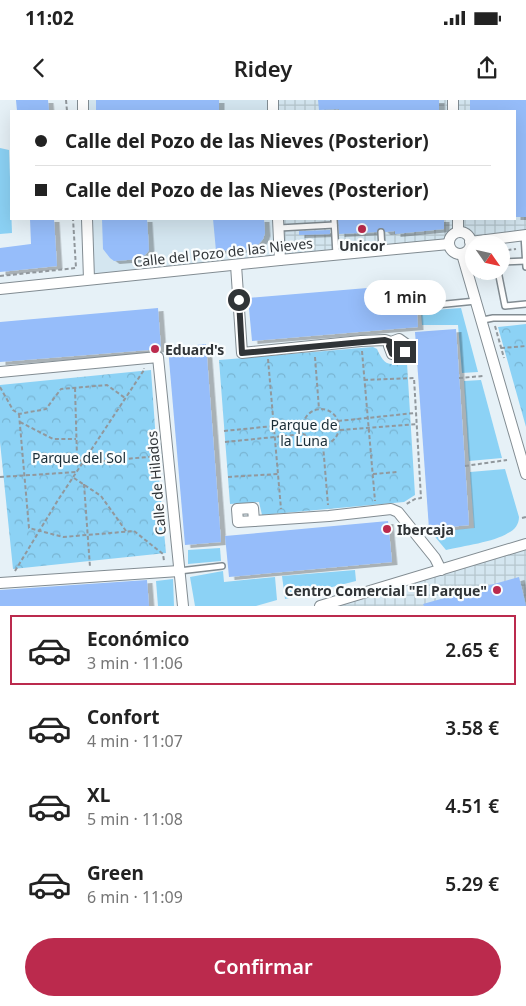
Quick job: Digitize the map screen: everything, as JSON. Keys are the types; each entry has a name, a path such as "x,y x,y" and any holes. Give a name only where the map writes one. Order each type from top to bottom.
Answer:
{"street":[{"path":"87,220 89,279"},
{"path":"458,220 458,232"},
{"path":"278,223 280,260"},
{"path":"458,232 466,235"},
{"path":"458,232 450,238 449,244 456,253 462,254"},
{"path":"510,237 525,235"},
{"name":"Calle del Pozo de las Nieves","path":"0,289 449,244"},
{"path":"462,254 526,474"},
{"path":"236,265 242,353 361,341 385,340 391,342"},
{"name":"Calle de Hilados","path":"142,358 158,357 183,606"},
{"path":"0,372 142,358"},
{"path":"254,521 329,516 391,509 398,512 435,558 441,570"},
{"path":"320,606 337,604 526,544"},
{"path":"0,582 179,571"}],"lane":[{"path":"278,223 334,222 336,255"},
{"path":"381,232 382,250"},
{"path":"525,235 526,267"},
{"path":"510,262 526,261"},
{"path":"500,280 505,306 526,304"},
{"path":"416,307 476,301"},
{"path":"482,320 526,318"},
{"path":"179,571 222,566"}],"path":[{"path":"0,276 76,268 73,220"},
{"path":"510,250 525,248"},
{"path":"361,341 376,511"},
{"path":"501,348 526,346"},
{"path":"314,347 319,409"},
{"path":"267,351 282,519"},
{"path":"11,582 16,568 38,532 144,370 142,358"},
{"path":"459,378 483,376"},
{"path":"364,380 414,378 422,498 405,504 398,512"},
{"path":"0,387 13,410 19,414 46,410 61,389 107,385 125,398"},
{"path":"75,388 77,457 83,463"},
{"path":"319,409 327,410 334,414 340,430 337,437 323,445 315,444 308,440 304,434 303,423 311,412 319,409"},
{"path":"338,421 416,413"},
{"path":"19,414 29,528 38,532 63,537 134,531 163,554 165,572"},
{"path":"20,422 53,439 77,439"},
{"path":"224,431 303,423"},
{"path":"340,430 417,424"},
{"path":"225,442 304,434"},
{"path":"323,445 329,516"},
{"path":"83,463 168,455"},
{"path":"465,466 508,460"},
{"path":"0,477 77,472"},
{"path":"373,474 397,472"},
{"path":"228,477 278,474"},
{"path":"73,477 101,496 126,531"},
{"path":"84,484 91,577"},
{"path":"522,518 526,517"}],"shaded area":[{"path":"83,100 273,100 273,110 83,110"},
{"path":"273,100 526,100 526,235 510,237 510,235 466,235 458,232 450,238 449,244 280,260 278,220 516,220 516,110 273,110"},
{"path":"87,220 278,220 280,260 89,279"},
{"path":"526,544 526,606 320,606"}],"green space":[{"path":"0,148 9,150 10,220 12,220 12,233 0,234"},
{"path":"461,308 478,372 462,373 458,325 422,325 421,311"},
{"path":"526,324 526,427 498,327"},
{"name":"Parque de la Luna","path":"373,347 377,349 388,364 407,363 415,495 404,502 262,515 259,502 230,504 219,360"},
{"name":"Parque del Sol","path":"151,370 166,553 13,569 0,442 0,385"},
{"path":"481,380 502,458 469,461 464,381"},
{"path":"505,469 519,517 516,526 510,532 495,539 446,550 431,532 474,528 470,472"},
{"path":"220,548 221,561 188,564 188,550"},
{"path":"355,570 356,581 285,599 282,576"},
{"path":"223,571 224,582 275,577 277,600 256,606 195,606 190,577"},
{"path":"173,579 174,606 158,606 156,581"}],"building":[{"path":"16,100 48,100 49,110 17,110"},
{"path":"96,100 219,100 219,110 96,110"},
{"path":"318,100 439,100 439,110 319,110"},
{"path":"470,100 526,100 526,217 516,217 516,110 470,110"},
{"path":"30,220 54,220 57,266 0,272 0,248 31,244"},
{"path":"102,220 147,220 149,250 140,259 114,261 103,249"},
{"path":"213,220 264,220 265,233 257,246 252,249 216,251"},
{"path":"338,220 444,220 444,229 395,234 395,231 385,232 381,228 377,232 339,234"},
{"path":"330,230 330,234 299,235 299,231"},
{"path":"415,284 416,303 412,307 413,310 417,311 418,327 252,341 248,298"},
{"path":"158,308 161,349 0,362 0,322"},
{"path":"456,329 469,525 429,529 415,332"},
{"path":"206,344 221,542 185,545 168,348"},
{"path":"388,521 392,562 229,577 225,536"},
{"name":"Centro Comercial \"El Parque\"","path":"519,577 526,606 424,606 423,604"},
{"path":"147,580 149,606 0,606 0,590"}],"place":[{"name":"Unicor","path":"362,229"},
{"name":"Eduard's","path":"155,349"},
{"name":"Ibercaja","path":"387,529"},
{"name":"Centro Comercial \"El Parque\"","path":"497,590"}],"route":[{"path":"239,300 242,353 385,340 391,342 389,346 392,354 397,356 405,352"}]}
